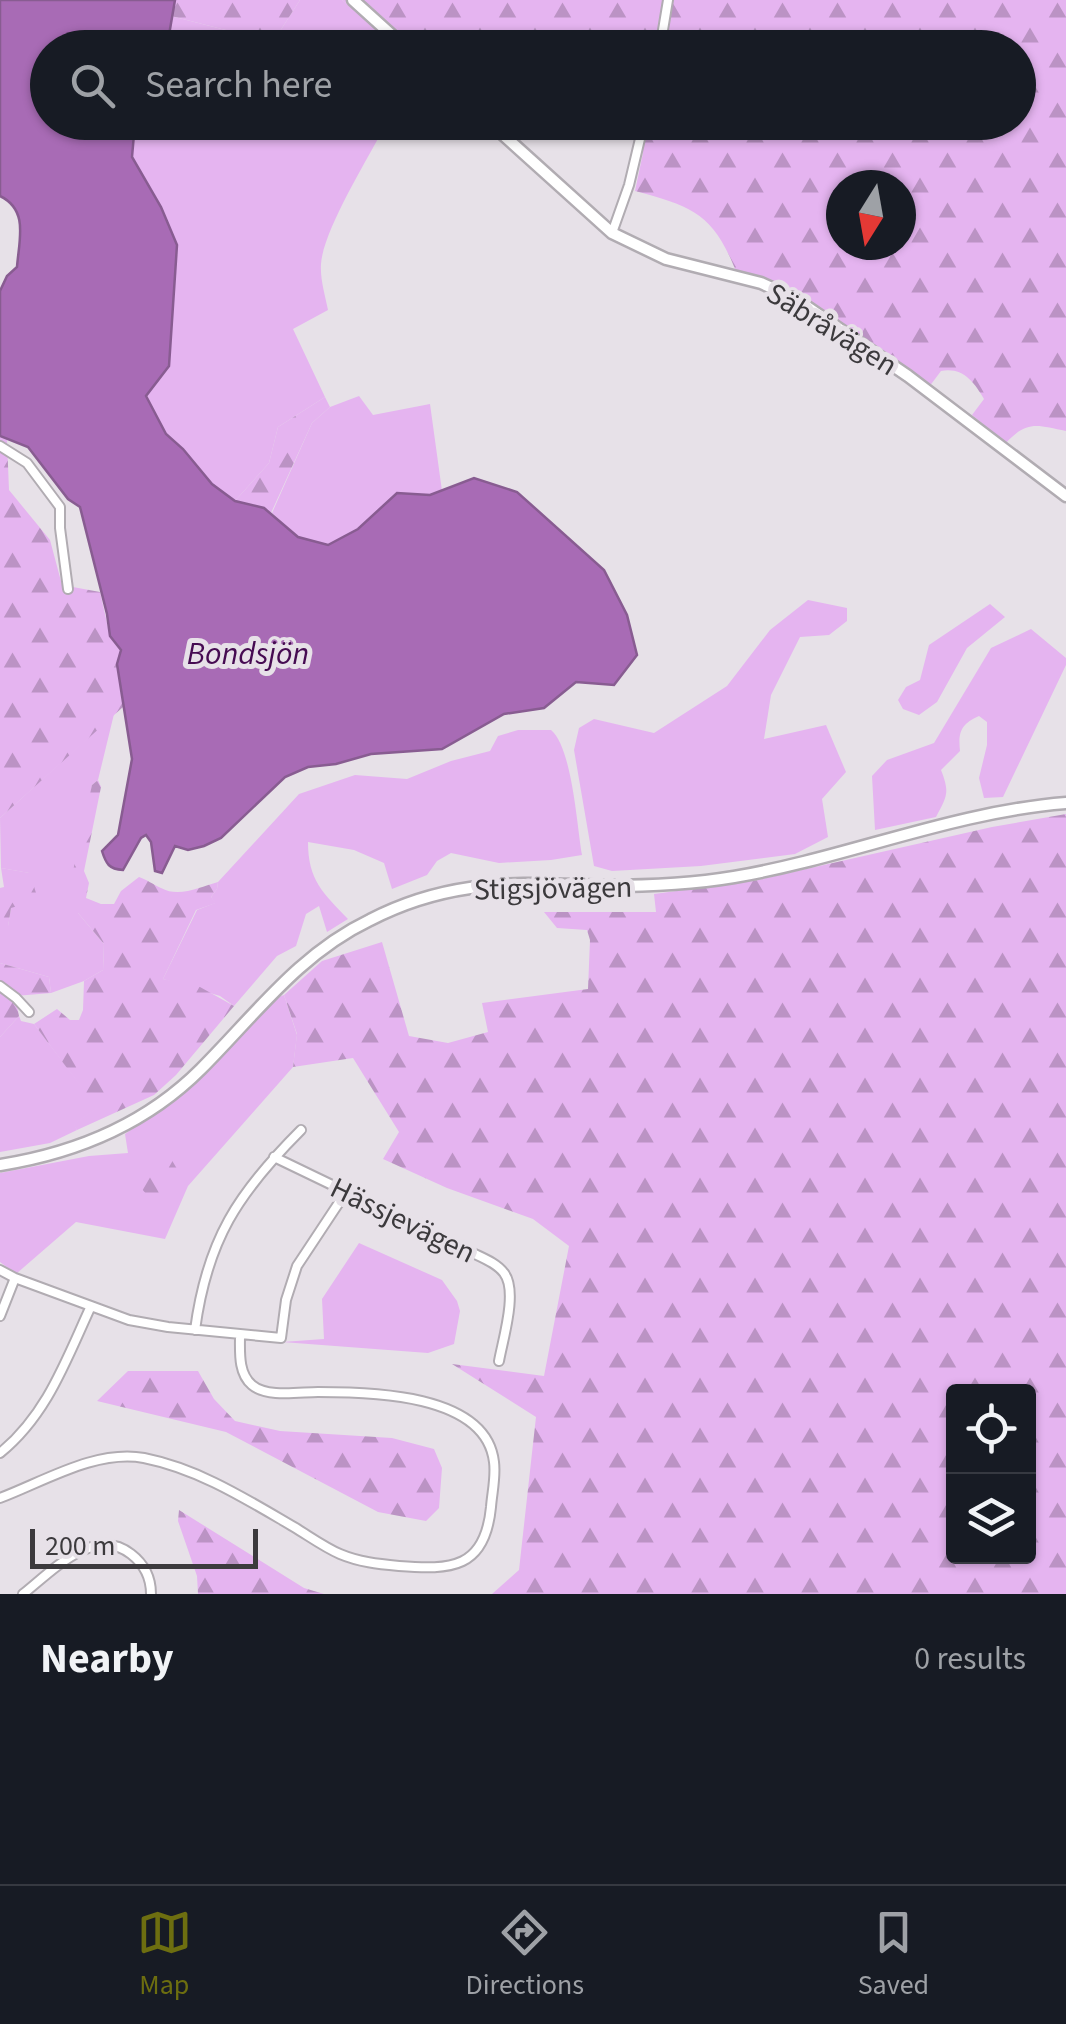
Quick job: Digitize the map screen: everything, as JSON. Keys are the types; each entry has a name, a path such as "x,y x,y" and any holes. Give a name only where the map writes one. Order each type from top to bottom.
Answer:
{"main road":[{"path":"353,0 386,30"},
{"name":"Säbråvägen","path":"508,140 612,233 666,259 761,283 813,310 986,433 1066,496"},
{"name":"Stigsjövägen","path":"0,1166 78,1147 142,1116 200,1070 307,959 356,926 416,901 505,884 656,885 731,877 797,864 969,818 1066,803"}],"street":[{"path":"663,30 668,0"},
{"path":"612,233 640,140"},
{"path":"0,446 26,463 60,506 68,589"},
{"path":"0,986 29,1012"},
{"path":"196,1330 214,1249 237,1206 274,1157 301,1130"},
{"name":"Hässjevägen","path":"274,1157 469,1251 503,1272 510,1290 498,1361"},
{"path":"0,1270 128,1320 281,1338 296,1266 346,1192"},
{"path":"0,1316 15,1278"},
{"path":"0,1453 25,1431 46,1402 91,1306"},
{"path":"0,1498 90,1462 116,1456 141,1458 196,1473 222,1485 338,1553 359,1560 443,1568 473,1553 488,1528 494,1475 491,1451 478,1430 455,1412 407,1398 258,1389 250,1384 241,1367 240,1335"},
{"path":"23,1594 76,1554 104,1544 127,1550 144,1567 152,1594"}],"green space":[{"path":"175,0 300,0 281,30 226,30 171,16"},
{"path":"300,0 342,0 378,30 281,30"},
{"path":"342,0 1066,0 1066,431 1033,426 1006,443 972,415 984,399 967,377 956,371 941,371 929,387 809,301 737,274 720,238 700,216 673,202 635,191 643,140 1036,140 1036,30 379,30"},
{"path":"171,16 226,30 170,30"},
{"path":"134,140 377,140 323,250 321,275 328,310 293,329 325,397 278,427 269,463 235,501 212,484 166,434 146,396 161,207 132,157"},
{"path":"359,396 373,415 430,404 442,491 430,495 397,493 358,529 328,545 298,537 272,513 312,423 330,407"},
{"path":"325,397 330,407 312,423 271,513 235,501 269,463 278,427"},
{"path":"0,436 7,440 9,490 50,540 62,585 100,592 110,636 121,650 117,665 123,707 0,818"},
{"path":"808,600 847,608 847,621 829,635 800,637 771,695 764,739 826,725 846,772 822,799 828,837 795,854 701,866 612,871 594,866 574,750 579,728 594,719 654,733 727,686 770,630"},
{"path":"990,604 1005,617 967,648 937,702 919,715 903,709 898,700 906,687 920,680 929,645"},
{"path":"1031,629 1066,658 1066,665 1003,797 984,798 979,778 987,745 987,722 979,716 965,726 960,734 960,751 941,770 946,794 936,817 875,830 872,776 887,760 934,743 991,648"},
{"path":"114,714 98,780 92,785 78,913 104,944 103,970 51,993 49,977 0,963 0,927 8,926 11,908 29,873 1,868 0,818"},
{"path":"518,730 551,730 558,739 569,769 582,855 499,863 451,853 437,861 427,875 392,889 384,863 354,850 308,842 314,876 348,919 327,932 319,906 306,914 296,946 277,956 234,1006 220,996 163,979 197,910 215,903 211,897 218,882 299,794 355,775 407,779 490,751 498,736"},
{"path":"98,780 101,787 84,871 89,883 86,898 114,904 121,891 139,877 175,892 218,882 211,897 216,903 196,910 163,979 200,987 234,1006 154,1095 77,1130 73,1124 97,1108 34,1024 57,1009 70,1020 79,1020 84,981 103,970 104,944 78,913 71,880 92,785"},
{"path":"1066,814 1066,1594 492,1594 519,1570 536,1417 452,1364 544,1376 569,1246 533,1219 447,1188 383,1159 399,1132 353,1058 293,1067 297,1034 284,995 322,961 382,942 409,1036 448,1043 488,1032 482,1003 588,989 587,930 557,928 544,912 656,912 654,894 758,880"},
{"path":"1,868 30,873 36,893 24,904 11,908 8,927 0,927 0,888 4,887"},
{"path":"0,963 49,977 51,993 15,996 19,1016 0,1037"},
{"path":"284,995 297,1035 293,1067 188,1186 165,1239 76,1222 16,1274 0,1262 0,1173 89,1156 128,1153 125,1134 166,1105 270,1000"},
{"path":"19,1016 21,1021 34,1024 98,1108 74,1124 77,1130 50,1143 0,1152 0,1037"},
{"path":"170,1157 183,1179 172,1201 165,1206 153,1202 136,1182 137,1177"},
{"path":"359,1243 442,1280 460,1311 454,1344 428,1353 282,1342 324,1339 322,1299"},
{"path":"128,1371 198,1371 214,1399 235,1421 280,1431 392,1438 434,1449 442,1468 439,1508 426,1521 378,1512 226,1432 97,1401"},
{"path":"179,1510 304,1588 324,1594 198,1594 197,1576 178,1521"}],"water":[{"name":"Bondsjön","path":"0,0 175,0 170,30 30,30 30,140 134,140 132,157 161,207 177,245 169,366 146,396 166,434 212,484 235,501 264,508 298,537 328,545 358,529 397,493 430,495 474,478 517,492 604,570 627,615 637,655 614,685 576,682 544,708 504,714 442,749 371,754 308,767 285,777 221,838 188,850 175,846 162,873 155,871 151,842 146,835 123,870 109,865 102,851 118,835 132,759 117,664 121,650 110,636 80,507 68,499 28,447 0,436 0,291 17,267 20,236 15,209 0,196"}]}
